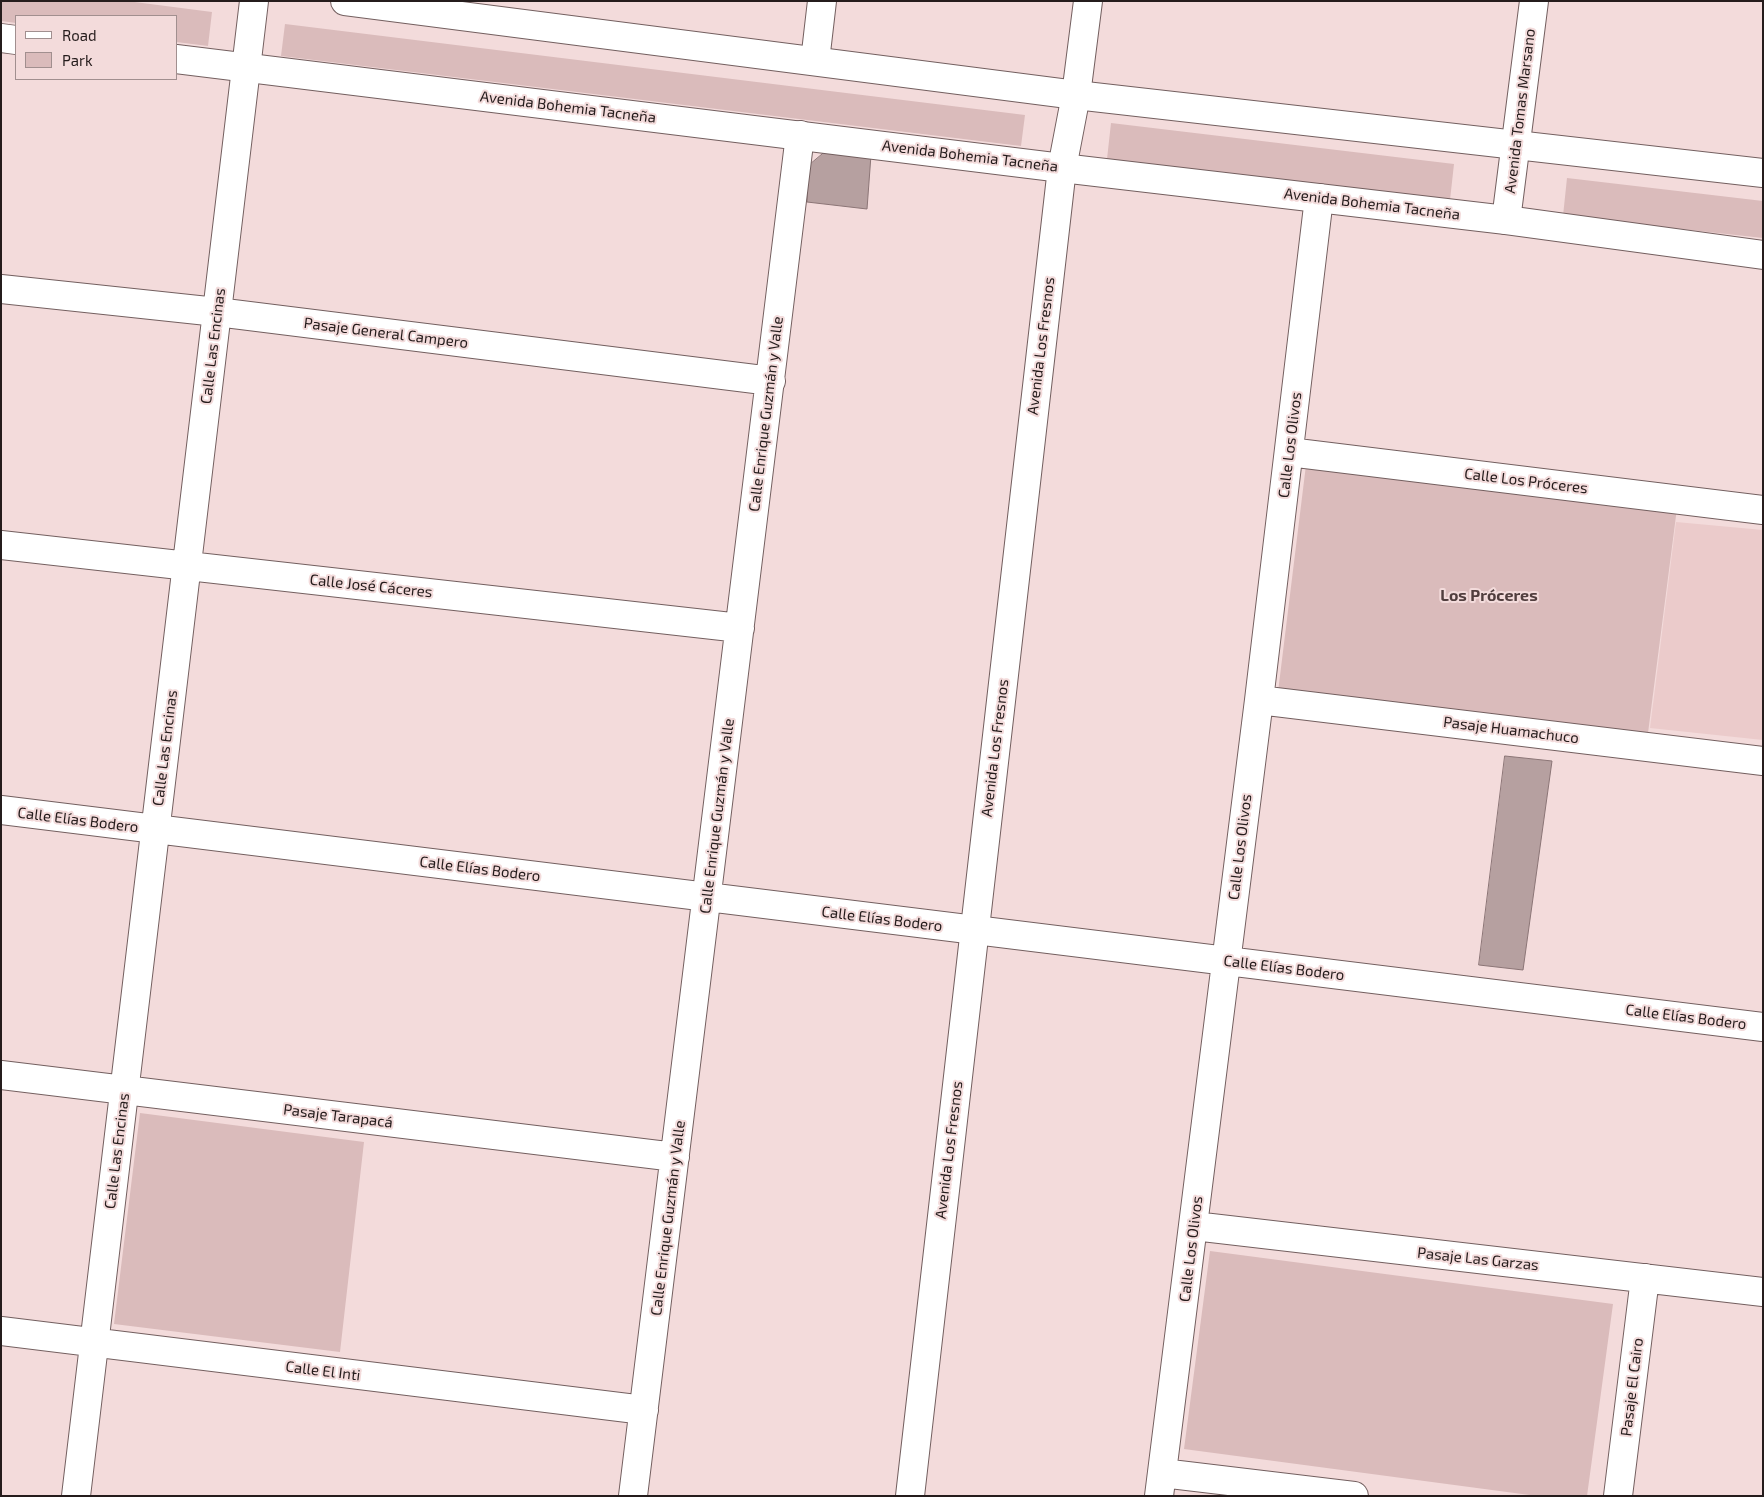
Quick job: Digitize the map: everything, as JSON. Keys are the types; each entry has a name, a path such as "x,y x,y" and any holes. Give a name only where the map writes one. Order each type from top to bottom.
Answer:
{"street":[{"name":"Calle Las Encinas","path":"76,1496 254,1"},
{"path":"346,1 1076,95 1763,173"},
{"path":"814,61 822,1"},
{"name":"Avenida Los Fresnos","path":"910,1496 1062,168 1076,95 1088,1"},
{"name":"Avenida Tomas Marsano","path":"1506,220 1534,1"},
{"path":"1,38 15,40"},
{"name":"Avenida Bohemia Tacneña","path":"178,59 1062,168 1506,220 1763,255"},
{"name":"Calle Enrique Guzmán y Valle","path":"633,1496 800,136"},
{"name":"Calle Los Olivos","path":"1161,1484 1320,198"},
{"name":"Pasaje General Campero","path":"1,289 217,312 770,381"},
{"name":"Calle Los Próceres","path":"1289,452 1763,510"},
{"name":"Calle José Cáceres","path":"1,545 740,628"},
{"name":"Pasaje Huamachuco","path":"1259,700 1763,761"},
{"name":"Calle Elías Bodero","path":"1,810 1763,1027"},
{"name":"Pasaje Tarapacá","path":"1,1075 675,1157"},
{"name":"Pasaje Las Garzas","path":"1194,1226 1763,1292"},
{"name":"Pasaje El Cairo","path":"1618,1496 1645,1278"},
{"name":"Calle El Inti","path":"1,1332 644,1410"},
{"path":"1161,1484 1354,1496"}],"shaded area":[{"path":"1676,522 1763,530 1763,740 1650,728"}],"green space":[{"path":"1,1 127,1 212,12 208,46 178,42 178,15 15,15 15,23 1,21"},
{"path":"285,24 1025,115 1021,146 281,56"},
{"path":"1111,123 1454,164 1450,200 1107,159"},
{"path":"1567,178 1763,201 1763,238 1563,216"},
{"path":"1306,465 1677,508 1648,733 1278,692"},
{"path":"140,1113 364,1142 340,1352 114,1324"},
{"path":"1210,1251 1613,1304 1587,1496 1537,1496 1184,1449"}],"building":[{"path":"826,151 871,155 867,209 807,202 807,167"},
{"path":"1505,756 1552,761 1523,970 1479,965"}],"district":[{"name":"Los Próceres","path":"1489,596"}]}
